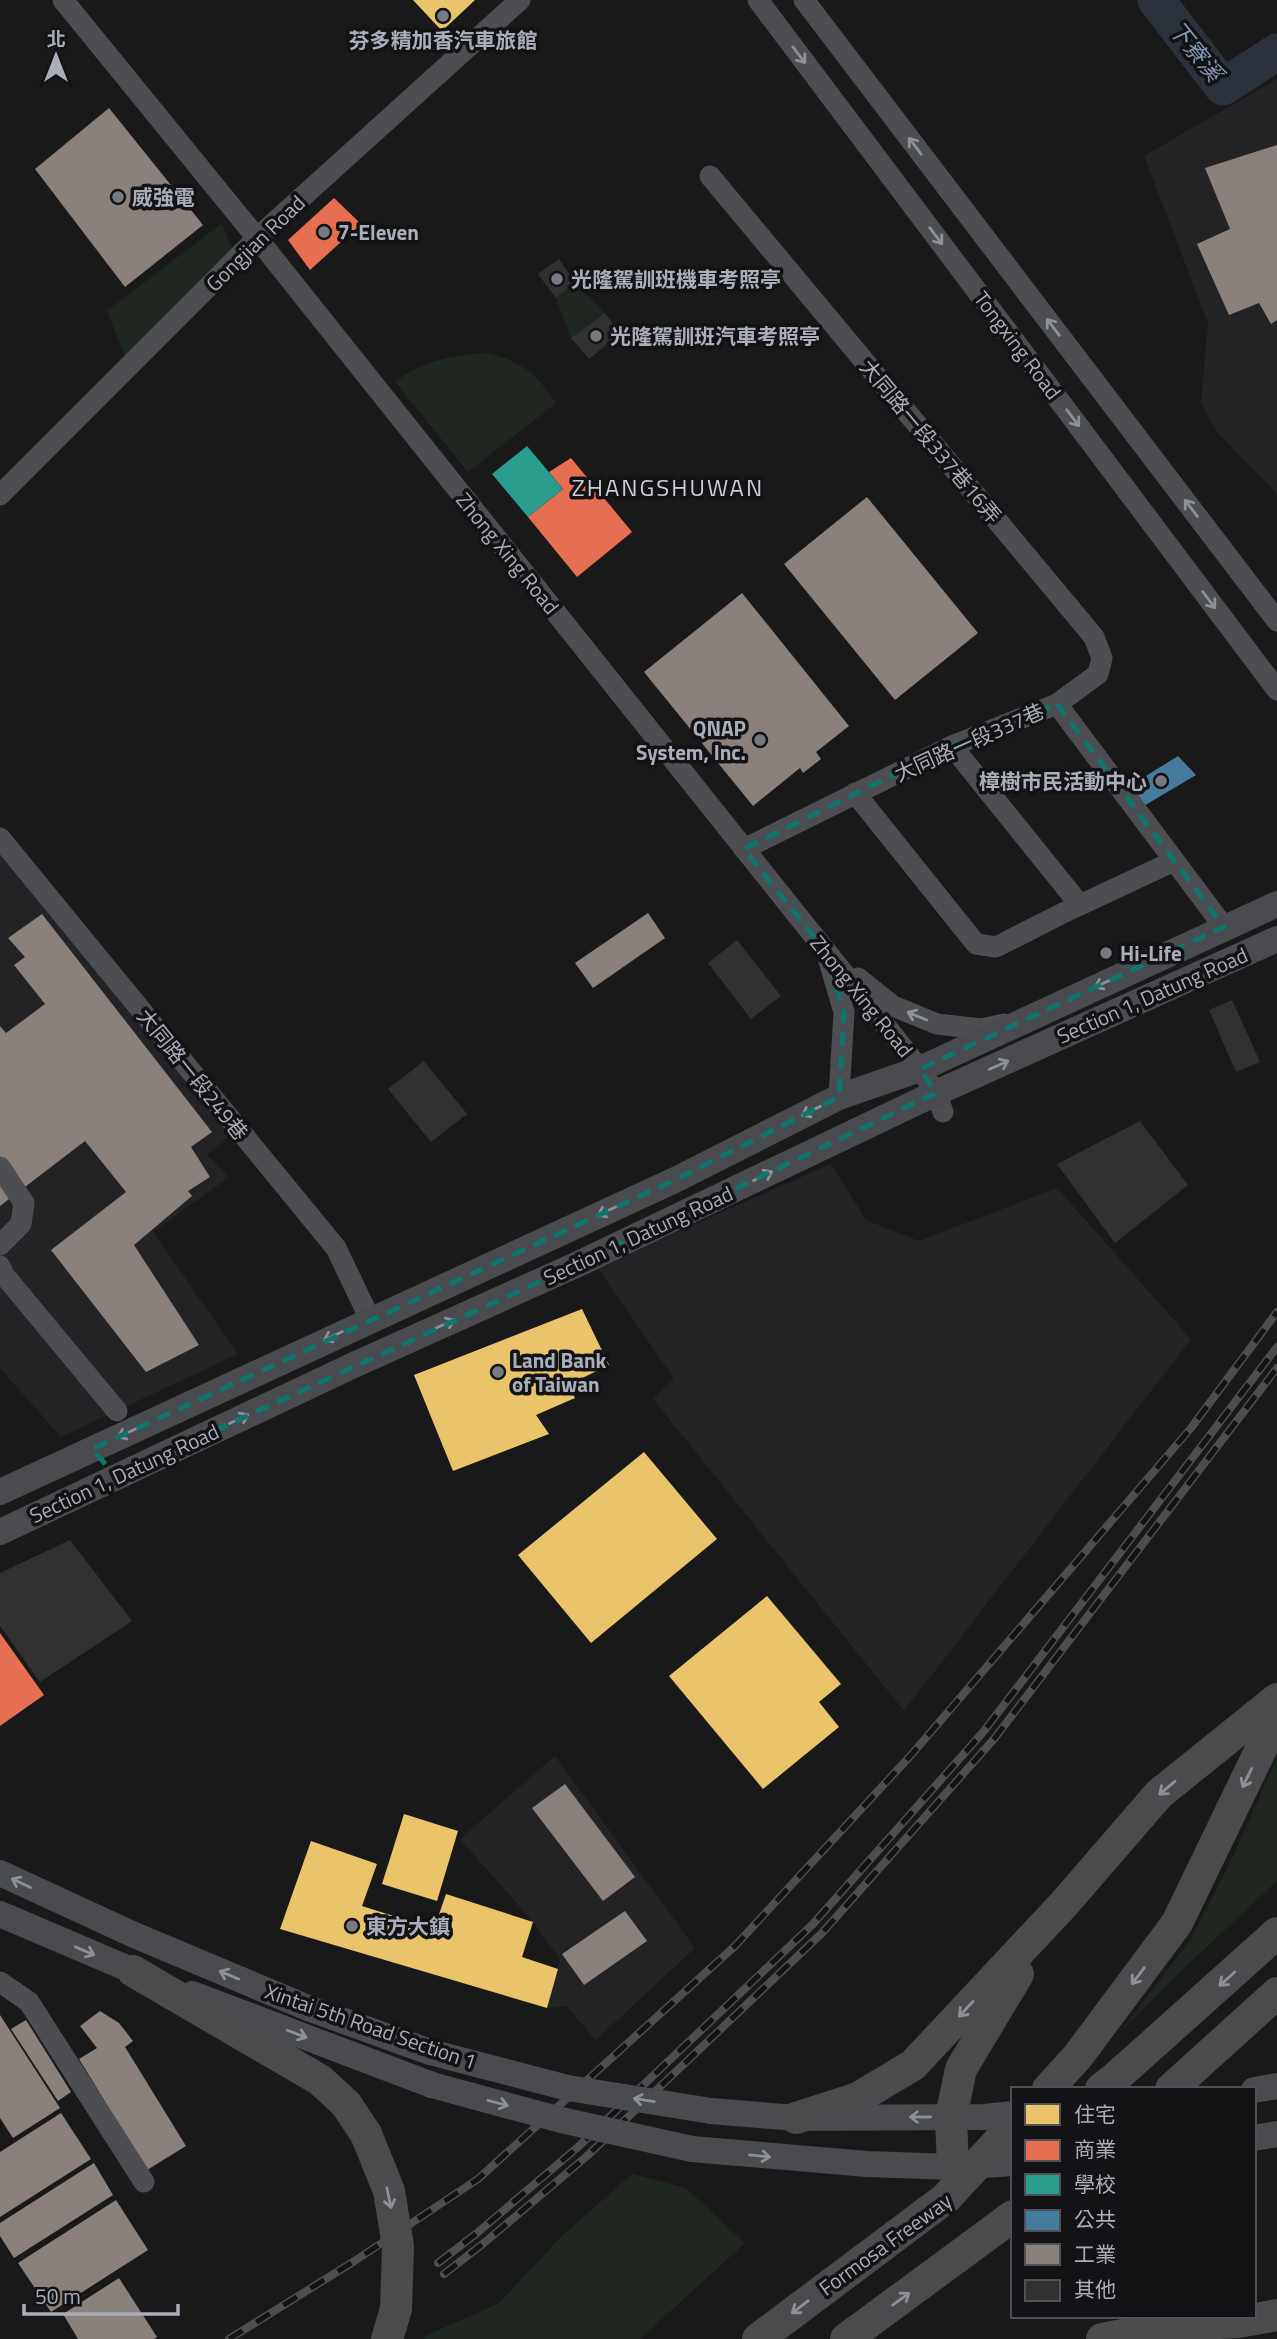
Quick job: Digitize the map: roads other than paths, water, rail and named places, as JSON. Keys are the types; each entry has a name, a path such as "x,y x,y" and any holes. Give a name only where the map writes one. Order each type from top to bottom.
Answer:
{"highway":[{"path":"796,2118 858,2098 913,2065 1063,1905 1159,1794 1277,1699"},
{"path":"1050,2087 1078,2056 1177,1923 1277,1716"},
{"path":"953,2167 951,2117 961,2069 1063,1905"},
{"path":"1103,2087 1277,1933"},
{"path":"133,1971 320,2080 346,2104 366,2134 389,2191 398,2246 396,2309 387,2339"},
{"path":"1173,2087 1277,1993"},
{"path":"946,2198 1011,2128"},
{"name":"Formosa Freeway","path":"758,2339 913,2221 1011,2152"},
{"path":"846,2339 1011,2218"},
{"path":"1256,2304 1277,2299"},
{"path":"1169,2326 1238,2322 1277,2315"},
{"path":"1102,2339 1169,2326 1193,2318"}],"main road":[{"name":"Section 1, Datung Road","path":"0,1492 675,1180 839,1097 920,1069 1277,904"},
{"name":"Section 1, Datung Road","path":"0,1532 690,1211 939,1102 1277,939"},
{"path":"675,1180 690,1211"},
{"name":"Xintai 5th Road Section 1","path":"0,1873 132,1934 308,2008 430,2052 568,2088 711,2111 796,2118 1011,2114"},
{"name":"Xintai 5th Road Section 1","path":"0,1914 133,1971 432,2085 561,2120 692,2149 780,2158 953,2167 1011,2163"},
{"path":"1256,2090 1277,2086"},
{"path":"1256,2138 1277,2134"}],"street":[{"name":"Zhong Xing Road","path":"63,0 920,1069 939,1102"},
{"name":"Gongjian Road","path":"0,495 257,239 520,0"},
{"name":"Tongxing Road","path":"758,0 1277,690"},
{"name":"Tongxing Road","path":"804,0 1277,621"},
{"name":"大同路一段337巷16弄","path":"710,177 1094,637 1102,658 1098,674 1057,704"},
{"name":"大同路一段337巷","path":"744,849 952,746 1057,704 1224,927"},
{"path":"952,746 1080,905"},
{"path":"855,793 976,944 996,947 1174,861"},
{"name":"大同路一段249巷","path":"0,838 336,1248 370,1320"},
{"path":"826,952 893,1006 937,1024 982,1029 1031,1017"},
{"path":"826,952 844,1012 839,1097"},
{"path":"0,1167 24,1203 21,1224 0,1245"},
{"path":"0,1266 4,1275 117,1411"},
{"path":"92,1449 116,1476"},
{"path":"0,1982 29,2002 144,2182"}],"waterway":[{"name":"下寮溪","path":"1156,0 1223,87 1277,52"}],"railway":[{"path":"229,2339 353,2262 478,2179 735,1946 912,1754 1191,1428 1277,1312"},
{"path":"438,2263 578,2147 813,1924 984,1731 1277,1347"},
{"path":"444,2274 587,2156 822,1933 994,1739 1277,1368"}],"place":[{"name":"芬多精加香汽車旅館","path":"443,16"},
{"name":"威強電","path":"118,197"},
{"name":"7-Eleven","path":"324,232"},
{"name":"光隆駕訓班機車考照亭","path":"557,279"},
{"name":"光隆駕訓班汽車考照亭","path":"596,336"},
{"name":"QNAP System, Inc.","path":"760,740"},
{"name":"樟樹市民活動中心","path":"1161,781"},
{"name":"Hi-Life","path":"1106,953"},
{"name":"Land Bank of Taiwan","path":"498,1372"},
{"name":"東方大鎮","path":"352,1926"}],"district":[{"name":"ZHANGSHUWAN","path":"668,487"}]}
